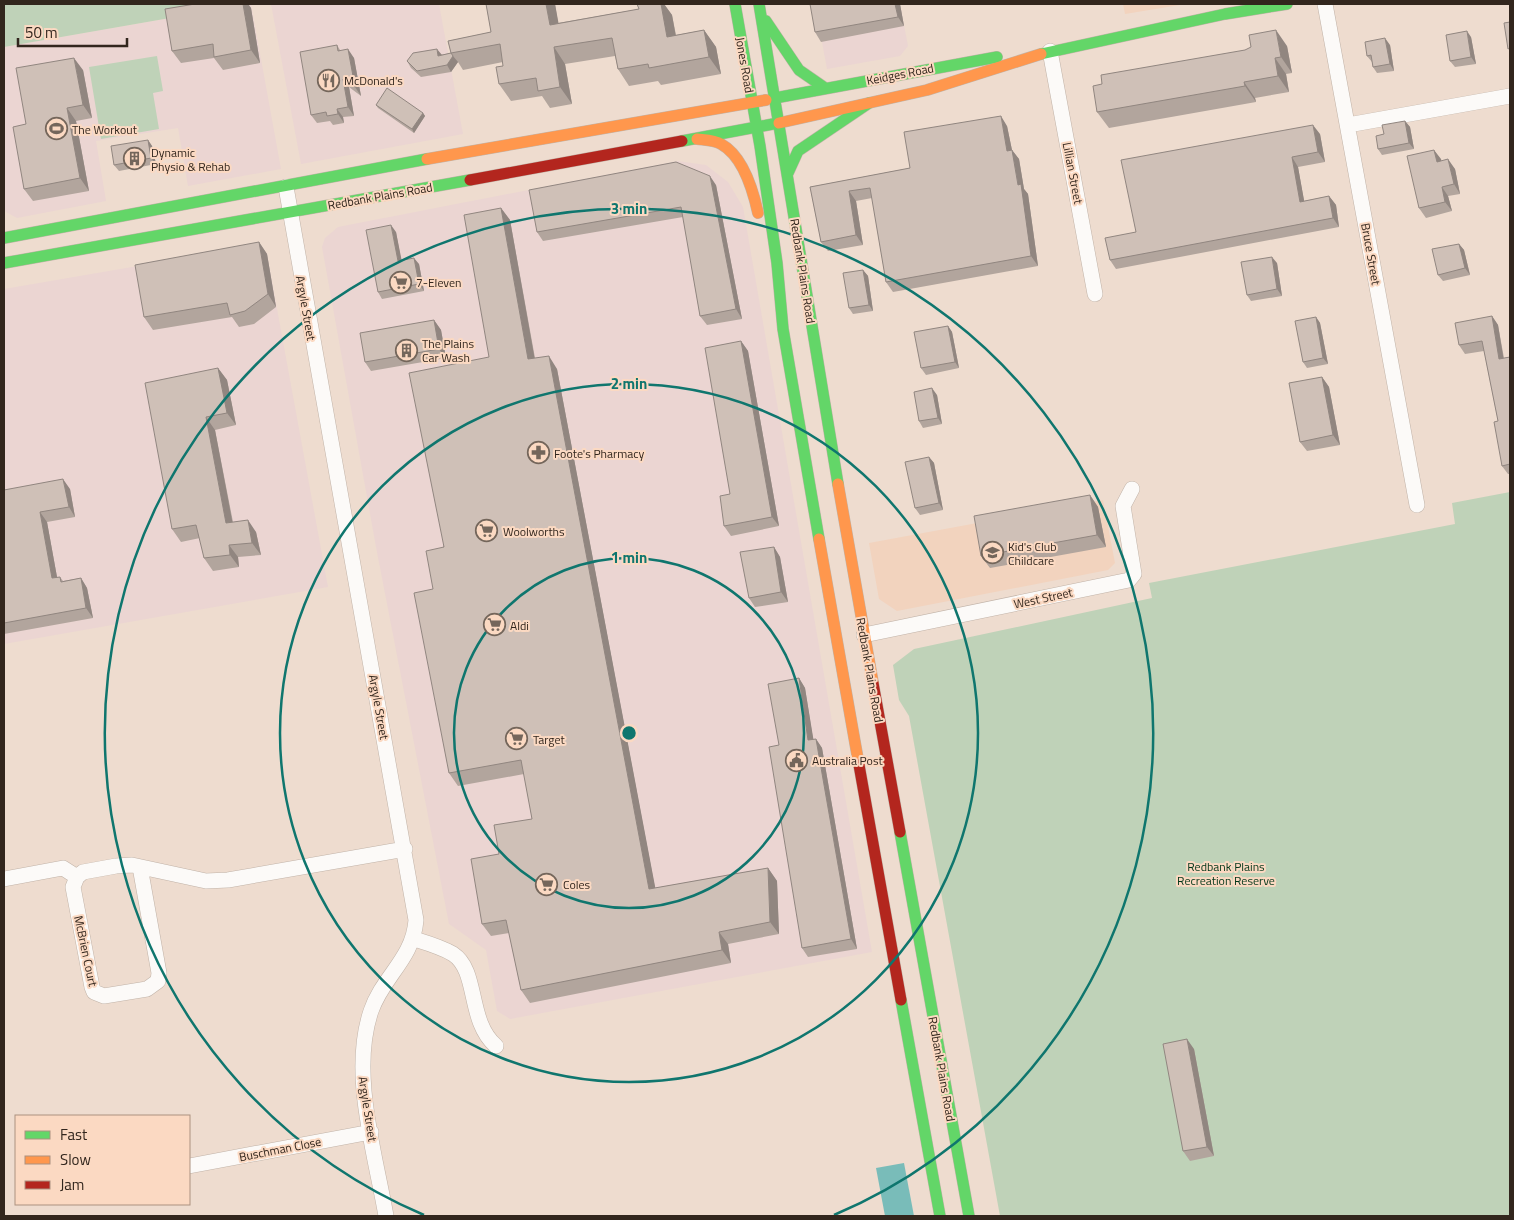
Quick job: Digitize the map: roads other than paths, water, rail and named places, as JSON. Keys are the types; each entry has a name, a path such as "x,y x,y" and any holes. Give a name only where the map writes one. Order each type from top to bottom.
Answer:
{"main road":[{"name":"Jones Road","path":"734,4 757,127"},
{"name":"Keidges Road","path":"779,122 927,90 1050,51 1225,14 1287,4"},
{"name":"Jones Road","path":"760,9 775,98"},
{"path":"760,9 799,70 825,88"},
{"name":"Keidges Road","path":"752,102 1014,54 1050,51"},
{"name":"Redbank Plains Road","path":"775,98 826,425 969,1216"},
{"path":"4,238 286,187 410,162 752,102"},
{"path":"788,173 798,151 869,103"},
{"name":"Redbank Plains Road","path":"4,263 290,213 779,122"},
{"name":"Redbank Plains Road","path":"757,127 781,301 783,329 804,459 940,1216"},
{"path":"697,138 720,144 732,154 755,196 767,265 781,301"},
{"path":"510,160 523,170"},
{"path":"410,162 428,171"}],"street":[{"name":"Bruce Street","path":"1326,4 1417,505"},
{"name":"Lillian Street","path":"1050,51 1095,294"},
{"path":"1348,125 1510,96"},
{"name":"Argyle Street","path":"286,187 405,849 416,920 414,939 407,955 386,982 376,1000 368,1024 362,1066 371,1132 386,1216"},
{"name":"West Street","path":"864,635 1129,580 1134,574 1124,506 1132,489"},
{"path":"4,879 63,868 77,877 83,872 116,866 140,867 206,881 228,880 405,849"},
{"name":"McBrien Court","path":"77,877 73,888 92,987 94,992 104,996 147,989 158,981 159,973 140,867"},
{"path":"414,939 436,946 454,955 467,969 476,1015 488,1039 496,1046"},
{"name":"Buschman Close","path":"190,1166 371,1132"}],"water":[{"path":"904,1163 914,1216 885,1216 876,1168"}],"place":[{"name":"McDonald's","path":"328,80"},
{"name":"The Workout","path":"56,129"},
{"name":"Dynamic Physio & Rehab","path":"135,159"},
{"name":"7-Eleven","path":"400,282"},
{"name":"The Plains Car Wash","path":"406,350"},
{"name":"Foote's Pharmacy","path":"538,453"},
{"name":"Woolworths","path":"487,531"},
{"name":"Kid's Club Childcare","path":"992,553"},
{"name":"Aldi","path":"494,625"},
{"name":"Target","path":"517,739"},
{"name":"Australia Post","path":"796,760"},
{"name":"Coles","path":"547,884"}],"park label":[{"name":"Redbank Plains Recreation Reserve","path":"1226,873"}]}
